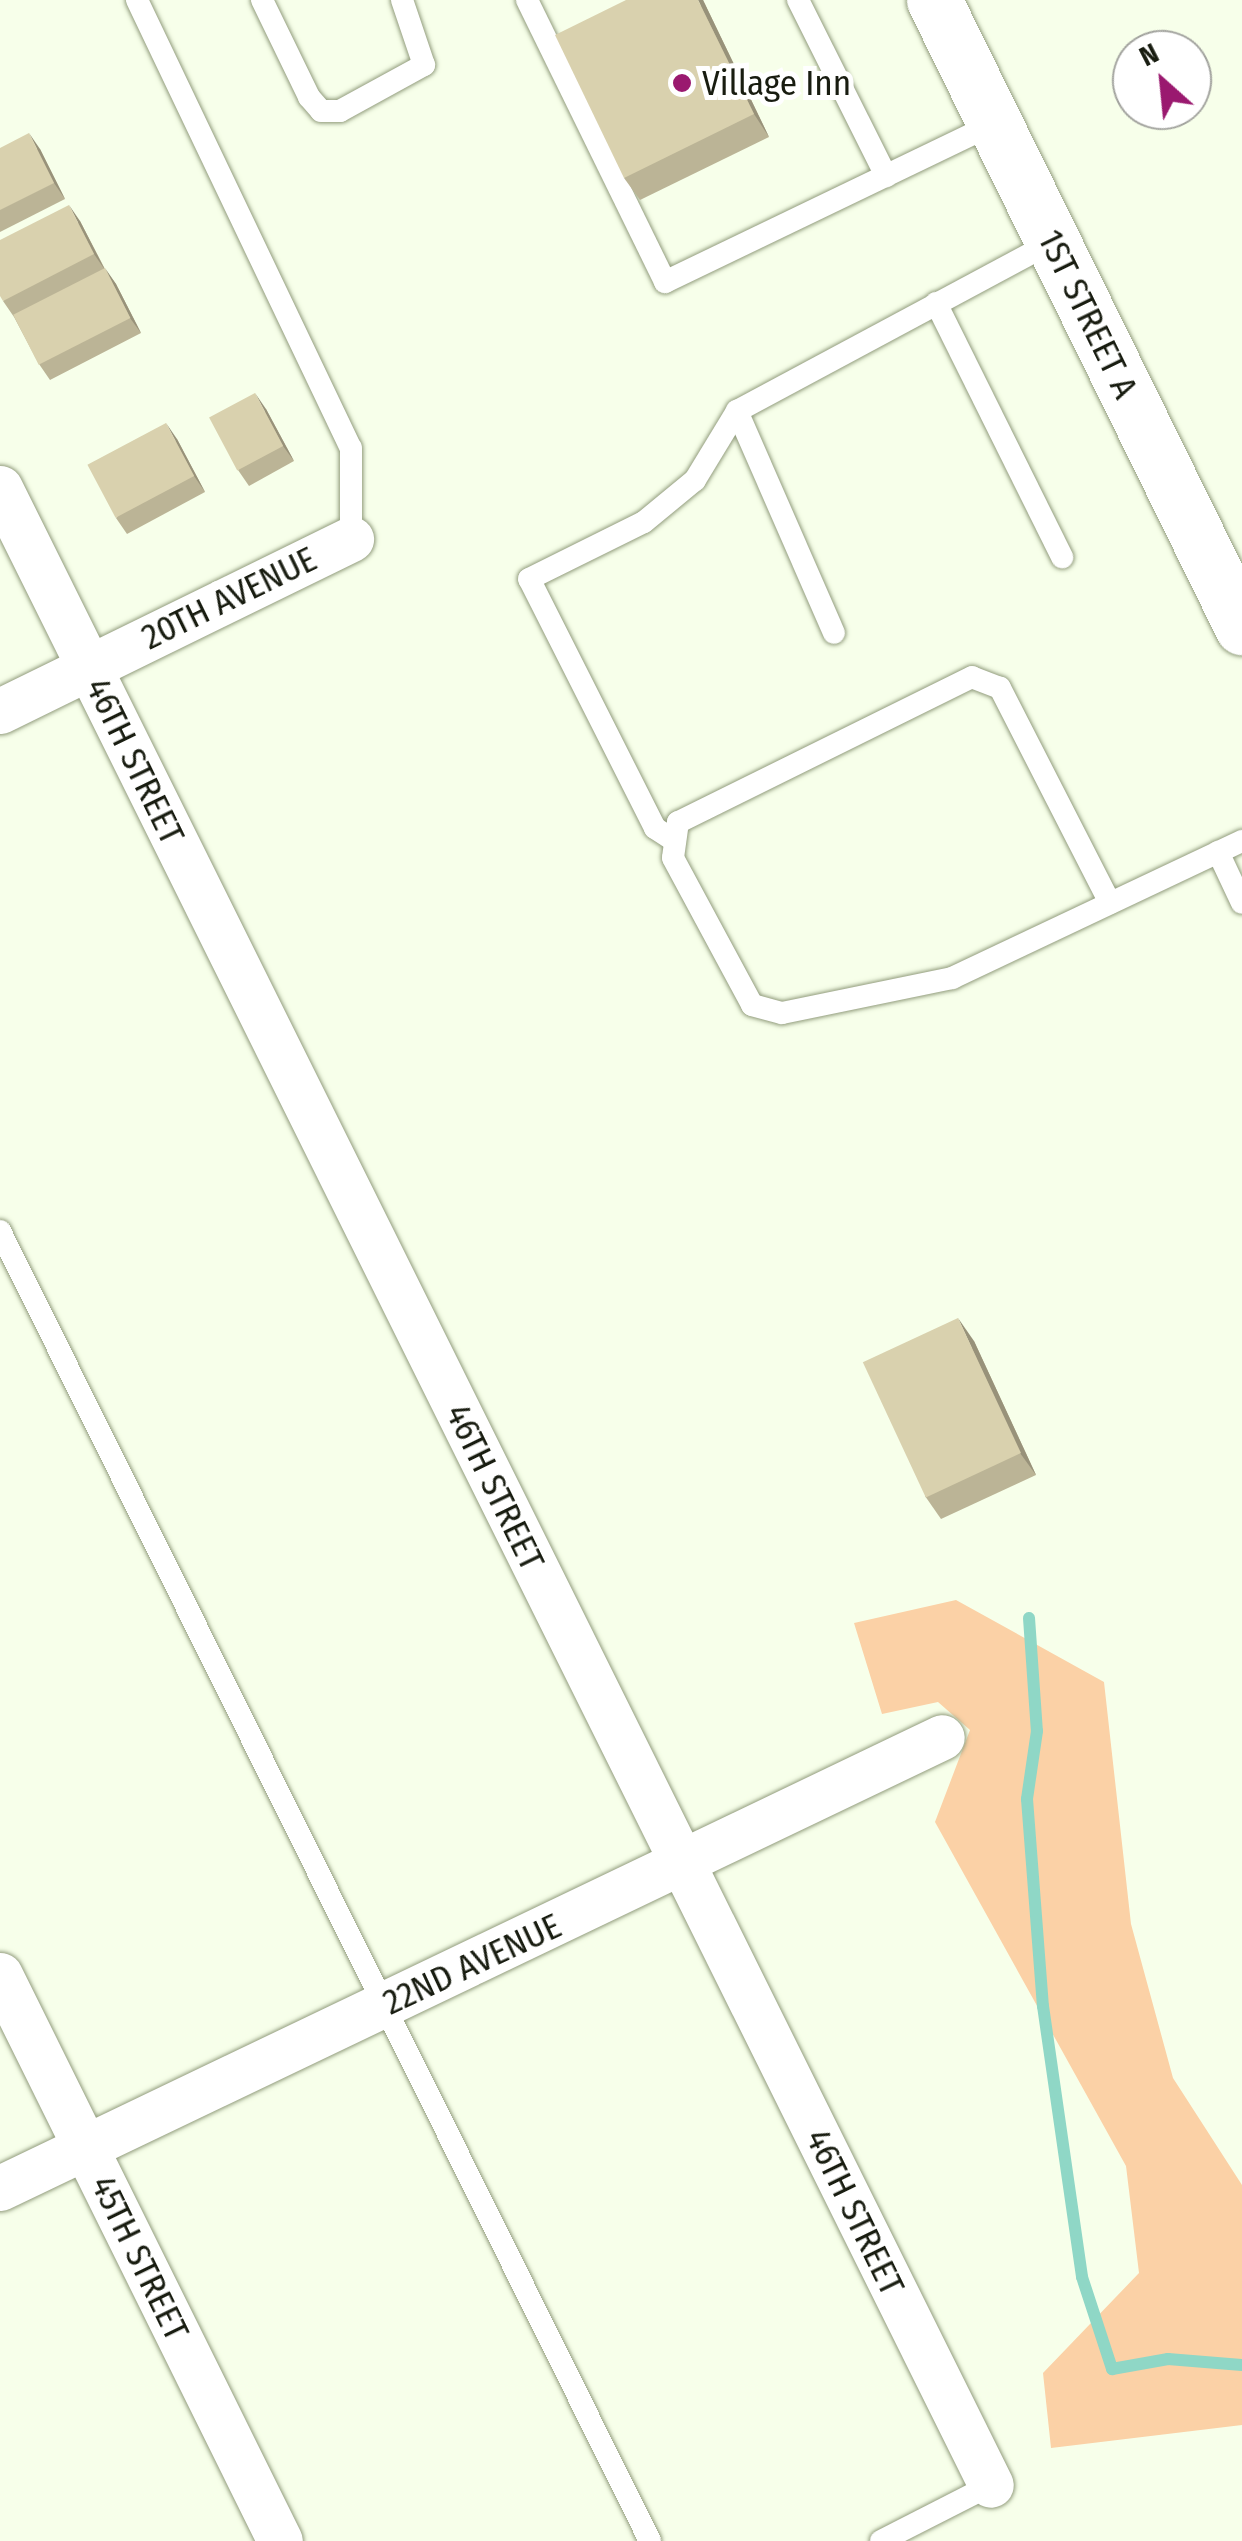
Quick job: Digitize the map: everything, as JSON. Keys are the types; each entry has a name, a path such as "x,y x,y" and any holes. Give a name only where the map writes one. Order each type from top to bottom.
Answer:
{"street":[{"name":"1ST STREET A","path":"934,0 1242,627"},
{"name":"46TH STREET","path":"0,488 991,2486"},
{"name":"20TH AVENUE","path":"0,712 351,538"},
{"name":"22ND AVENUE","path":"0,2188 942,1737"},
{"name":"45TH STREET","path":"0,1975 280,2541"}],"lane":[{"path":"136,0 351,448 351,538"},
{"path":"262,0 309,97 321,110 340,112 424,66 402,0"},
{"path":"528,0 665,282 994,123"},
{"path":"798,0 886,176"},
{"path":"675,841 656,828 529,578 644,522 695,480 737,411 1053,241"},
{"path":"936,303 1062,557"},
{"path":"737,411 834,633"},
{"path":"1110,903 1000,688 972,677 678,822 673,858 752,1004 782,1013 952,978 1242,841"},
{"path":"1218,852 1242,903"},
{"path":"0,1231 650,2541"},
{"path":"881,2541 991,2486"}],"shaded area":[{"path":"956,1600 1104,1682 1131,1924 1173,2078 1242,2185 1242,2425 1051,2448 1043,2373 1139,2273 1126,2166 935,1822 970,1730 938,1702 882,1714 854,1623"}],"building":[{"path":"626,0 698,0 754,114 624,178 555,35"},
{"path":"29,133 54,183 0,210 0,148"},
{"path":"69,205 94,254 3,301 0,240"},
{"path":"105,268 130,318 39,365 13,315"},
{"path":"255,393 283,446 237,470 209,417"},
{"path":"166,423 194,476 116,518 87,465"},
{"path":"958,1318 1021,1453 926,1497 863,1362"}],"waterway":[{"path":"1029,1618 1037,1731 1027,1799 1043,2006 1082,2277 1112,2369 1168,2359 1242,2365"}],"place":[{"name":"Village Inn","path":"682,83"}]}
